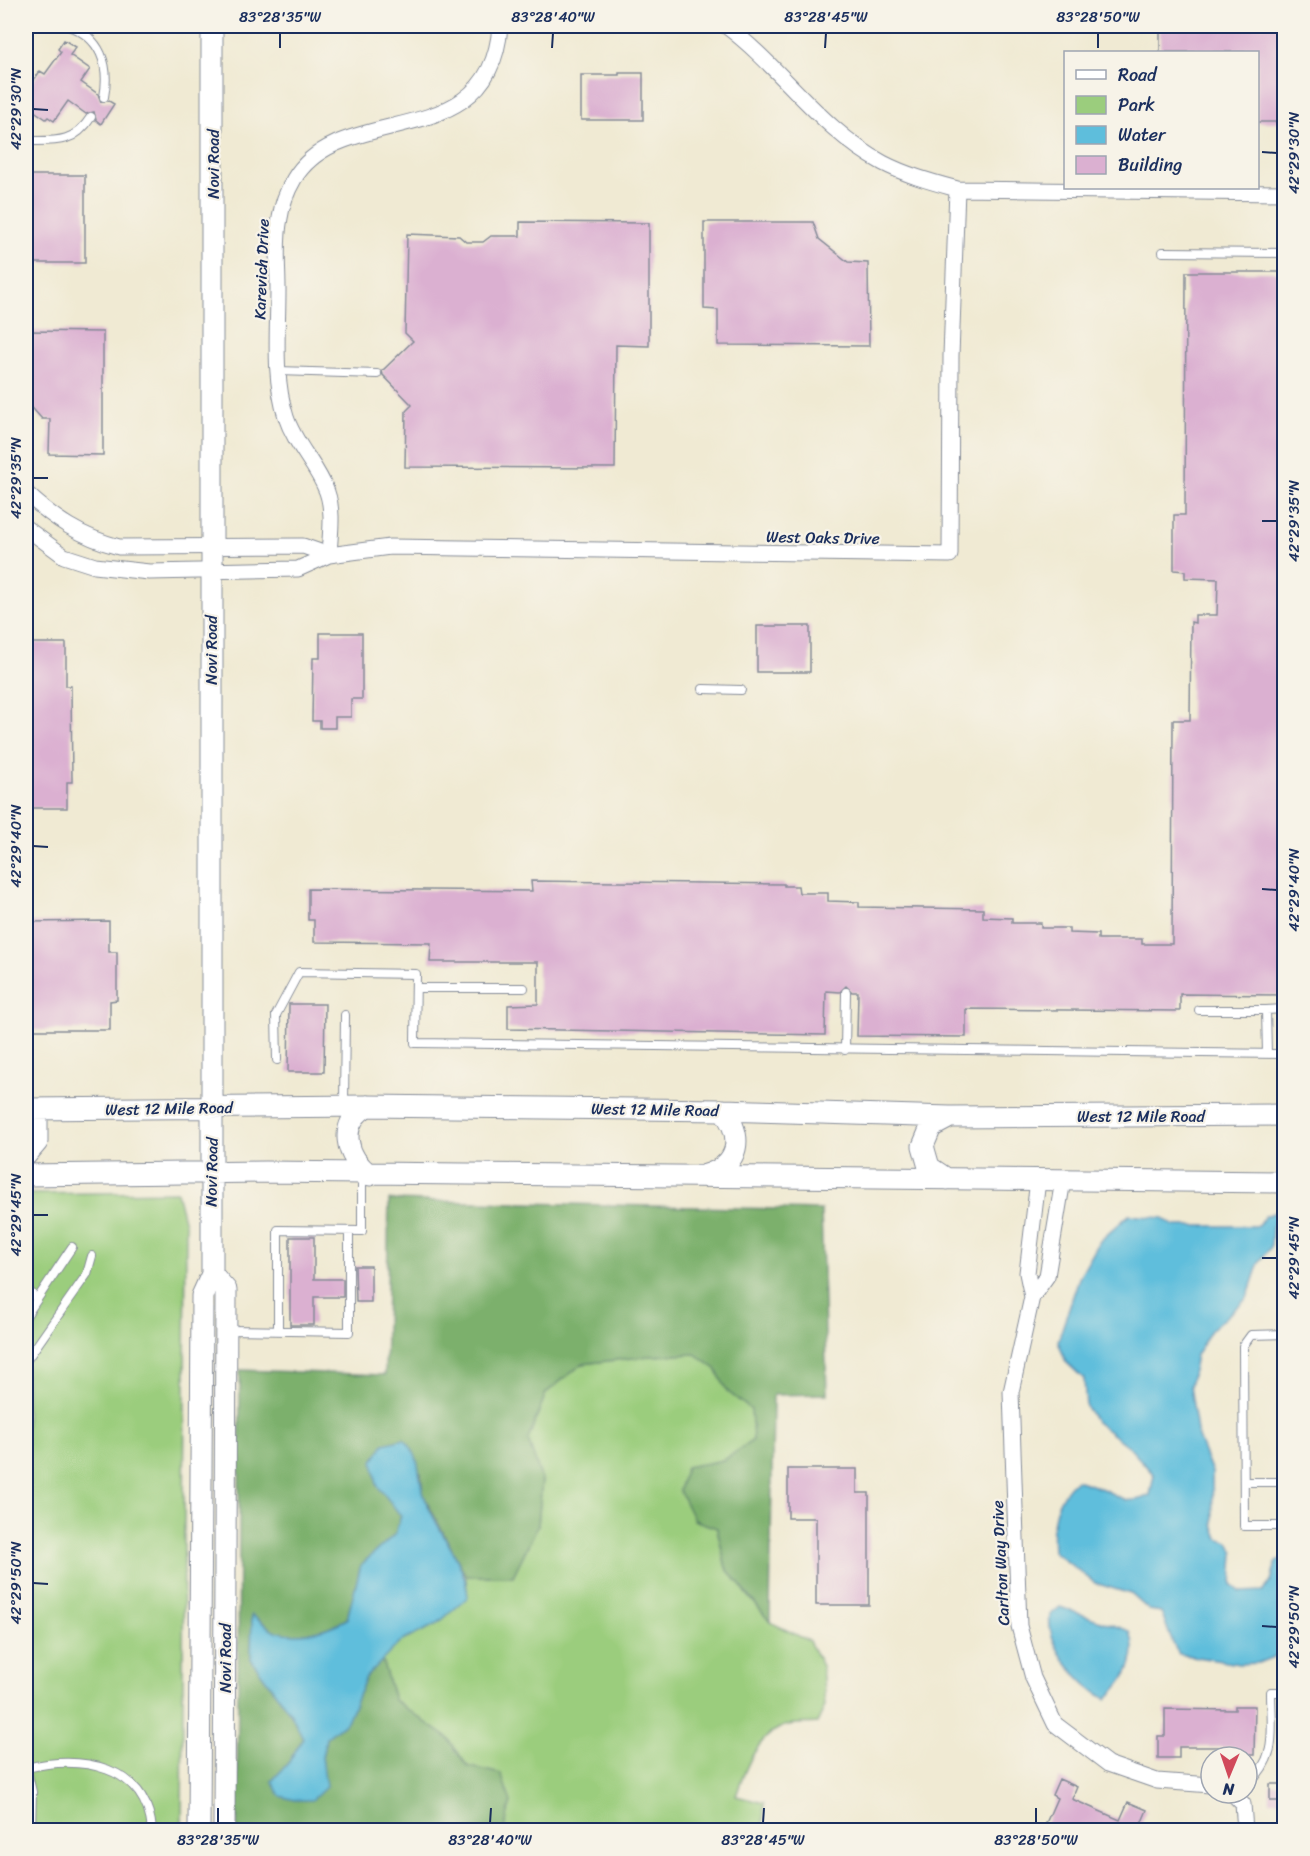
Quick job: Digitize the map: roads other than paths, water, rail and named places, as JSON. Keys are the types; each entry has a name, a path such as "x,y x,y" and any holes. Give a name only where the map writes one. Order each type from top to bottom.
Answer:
{"main road":[{"name":"Novi Road","path":"199,1830 202,1296 212,1274 212,26"},
{"name":"West 12 Mile Road","path":"31,1109 367,1106 723,1110 950,1117 1284,1115"},
{"path":"366,1175 350,1154 347,1140 349,1125 356,1112 367,1106"},
{"path":"26,1155 37,1142 31,1109"},
{"path":"702,1176 719,1171 731,1158 736,1141 734,1124 723,1110"},
{"path":"947,1179 929,1167 923,1146 931,1127 950,1117"},
{"path":"26,1175 211,1173 1284,1182"},
{"name":"Novi Road","path":"212,1274 226,1290 224,1830"}],"street":[{"name":"Karevich Drive","path":"329,555 332,520 328,494 293,435 281,399 278,371 278,232 283,202 294,178 311,158 329,146 429,117 466,97 487,72 497,47 500,26"},
{"path":"726,26 766,60 821,116 859,148 892,167 957,189 1284,192"},
{"name":"West Oaks Drive","path":"26,528 64,556 95,566 149,572 298,570 329,555 390,547 459,546 872,556 950,555 951,356 957,189"},
{"name":"West Oaks Drive","path":"26,493 48,513 94,540 119,547 212,548 252,544 303,546 329,555"},
{"name":"Carlton Way Drive","path":"1032,1297 1027,1273 1038,1180"},
{"name":"Carlton Way Drive","path":"1063,1180 1047,1276 1032,1297 1011,1392 1019,1626 1033,1678 1055,1724 1108,1764 1157,1781 1199,1784"},
{"path":"1243,1805 1245,1830"}],"lane":[{"path":"68,26 88,34 105,60 107,82 104,97"},
{"path":"26,141 56,141 77,135 91,117"},
{"path":"1163,252 1284,253"},
{"path":"278,371 377,374"},
{"path":"703,689 741,690"},
{"path":"277,1060 276,1015 299,972 416,974 415,1043 1284,1054"},
{"path":"416,988 524,988"},
{"path":"845,1050 846,992"},
{"path":"1199,1010 1284,1010"},
{"path":"1266,1010 1267,1054"},
{"path":"344,1106 345,1016"},
{"path":"278,1331 278,1230 362,1231 366,1175"},
{"path":"226,1330 350,1332 349,1231"},
{"path":"26,1316 72,1246"},
{"path":"26,1361 87,1274 92,1256"},
{"path":"26,1287 36,1299"},
{"path":"1284,1334 1251,1335 1243,1346 1244,1526 1284,1526"},
{"path":"1244,1482 1284,1482"},
{"path":"1259,1773 1265,1767 1271,1749 1271,1692 1284,1692"},
{"path":"32,1830 32,1792 26,1768 70,1763 102,1768 131,1783 143,1795 152,1830"}],"water":[{"path":"1278,1211 1284,1212 1284,1220 1279,1220 1272,1227 1271,1247 1259,1262 1247,1298 1211,1330 1196,1355 1190,1386 1198,1437 1212,1472 1213,1525 1218,1538 1229,1542 1234,1553 1232,1585 1241,1592 1263,1591 1271,1582 1276,1562 1284,1557 1284,1653 1258,1663 1239,1664 1179,1654 1161,1612 1149,1610 1131,1594 1095,1583 1053,1551 1056,1512 1063,1495 1076,1480 1124,1499 1135,1500 1150,1495 1154,1475 1129,1447 1096,1422 1086,1407 1084,1379 1066,1362 1058,1341 1079,1278 1100,1241 1129,1215 1163,1218 1174,1226 1258,1226 1265,1216"},
{"path":"404,1439 417,1459 424,1495 456,1557 466,1583 468,1597 437,1624 400,1642 366,1677 347,1721 326,1738 322,1757 326,1787 312,1800 295,1800 280,1796 272,1781 289,1762 303,1738 291,1714 251,1659 252,1615 273,1630 294,1634 322,1630 347,1619 361,1565 395,1534 401,1516 377,1485 373,1461 384,1444"},
{"path":"1060,1607 1130,1631 1132,1660 1125,1677 1106,1699 1075,1674 1053,1639 1050,1615"}]}
